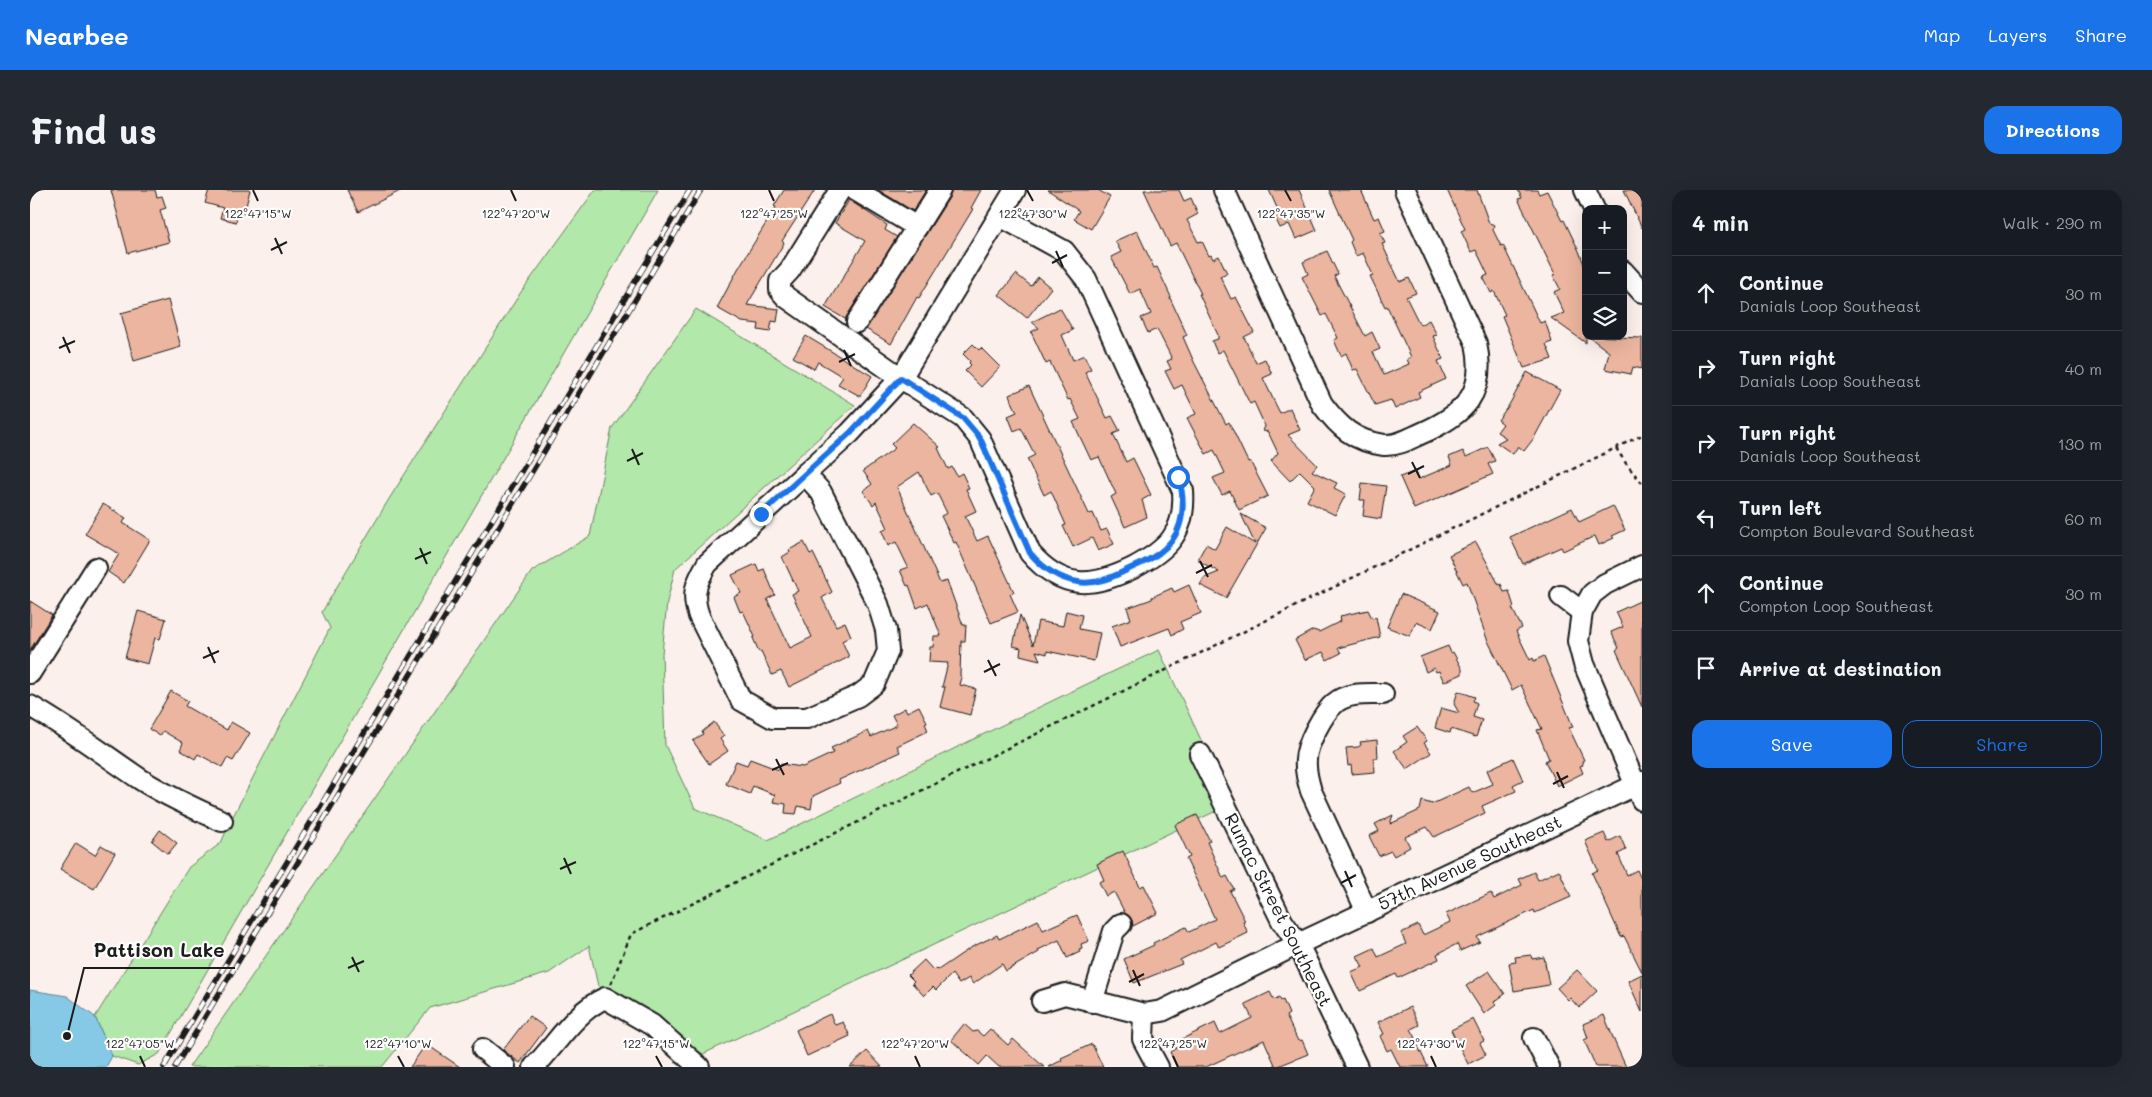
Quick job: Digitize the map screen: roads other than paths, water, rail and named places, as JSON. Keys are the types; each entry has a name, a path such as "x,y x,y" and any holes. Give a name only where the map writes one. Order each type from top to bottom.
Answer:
{"street":[{"path":"840,190 790,270 780,281 780,290 786,297 901,378 963,418 980,438 1030,553 1040,565 1077,582 1095,582 1110,579 1154,557 1167,547 1181,519 1184,505 1183,491 1086,278 1064,251 1000,216"},
{"path":"855,190 917,227"},
{"path":"857,322 940,190"},
{"path":"805,474 821,492 878,604 886,630 888,651 874,684 858,696 807,718 773,718 741,700 699,616 695,603 696,582 707,564 805,474 850,433 901,378 1015,190"},
{"path":"1224,190 1322,404 1336,423 1352,435 1370,442 1386,445 1399,443 1443,424 1456,414 1469,399 1478,383 1480,363 1476,344 1406,190"},
{"path":"1586,190 1592,205"},
{"path":"1627,275 1642,292"},
{"path":"1640,789 1584,664 1578,641 1582,612 1592,594 1605,584 1642,566"},
{"path":"30,673 96,568"},
{"path":"1561,596 1582,612"},
{"path":"1367,912 1311,790 1306,760 1310,744 1320,722 1335,702 1350,696 1383,694"},
{"path":"30,706 59,722 140,779 176,800 222,822"},
{"name":"Rumac Street Southeast","path":"1200,754 1282,921 1298,944 1357,1067"},
{"name":"57th Avenue Southeast","path":"1144,1014 1162,1011 1298,944 1640,789"},
{"path":"1092,1002 1114,931 1121,924"},
{"path":"1042,1001 1065,994 1144,1014 1143,1039 1158,1067"},
{"path":"534,1067 573,1022 594,1003 605,998 652,1025 691,1065"},
{"path":"1534,1038 1548,1067"},
{"path":"482,1049 505,1067"}],"water":[{"path":"30,990 67,996 95,1017 112,1056 106,1067 30,1067"}],"railway":[{"path":"164,1067 690,190"},
{"path":"175,1067 701,190"}],"place":[{"name":"Pattison Lake","path":"67,1036"}]}
